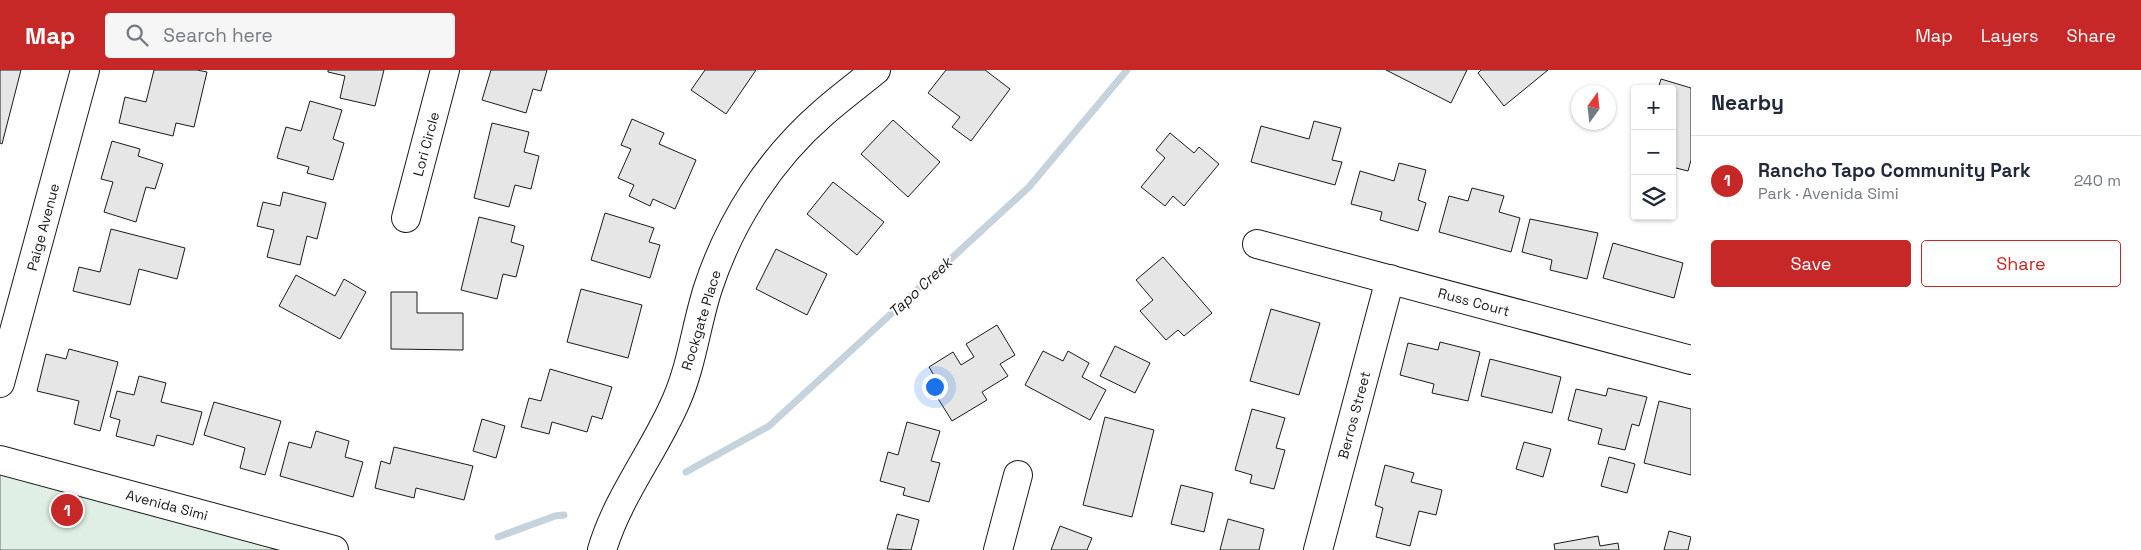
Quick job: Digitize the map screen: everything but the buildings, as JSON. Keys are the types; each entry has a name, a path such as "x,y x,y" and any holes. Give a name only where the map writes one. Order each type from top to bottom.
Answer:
{"street":[{"name":"Paige Avenue","path":"0,383 85,70"},
{"name":"Lori Circle","path":"406,218 446,70"},
{"name":"Rockgate Place","path":"602,550 610,525 676,401 690,360 708,288 737,219 762,180 790,145 859,75"},
{"name":"Russ Court","path":"1257,244 1691,360"},
{"name":"Berros Street","path":"1318,550 1390,279"},
{"name":"Avenida Simi","path":"0,460 334,550"},
{"path":"998,550 1018,475"}],"green space":[{"path":"0,474 269,547 276,550 0,550"}],"waterway":[{"name":"Tapo Creek","path":"686,472 769,426 1029,187 1127,70"},
{"name":"Tapo Creek","path":"498,537 555,516 564,515"}],"place":[{"name":"Rancho Tapo Community Park","path":"67,510"}]}
